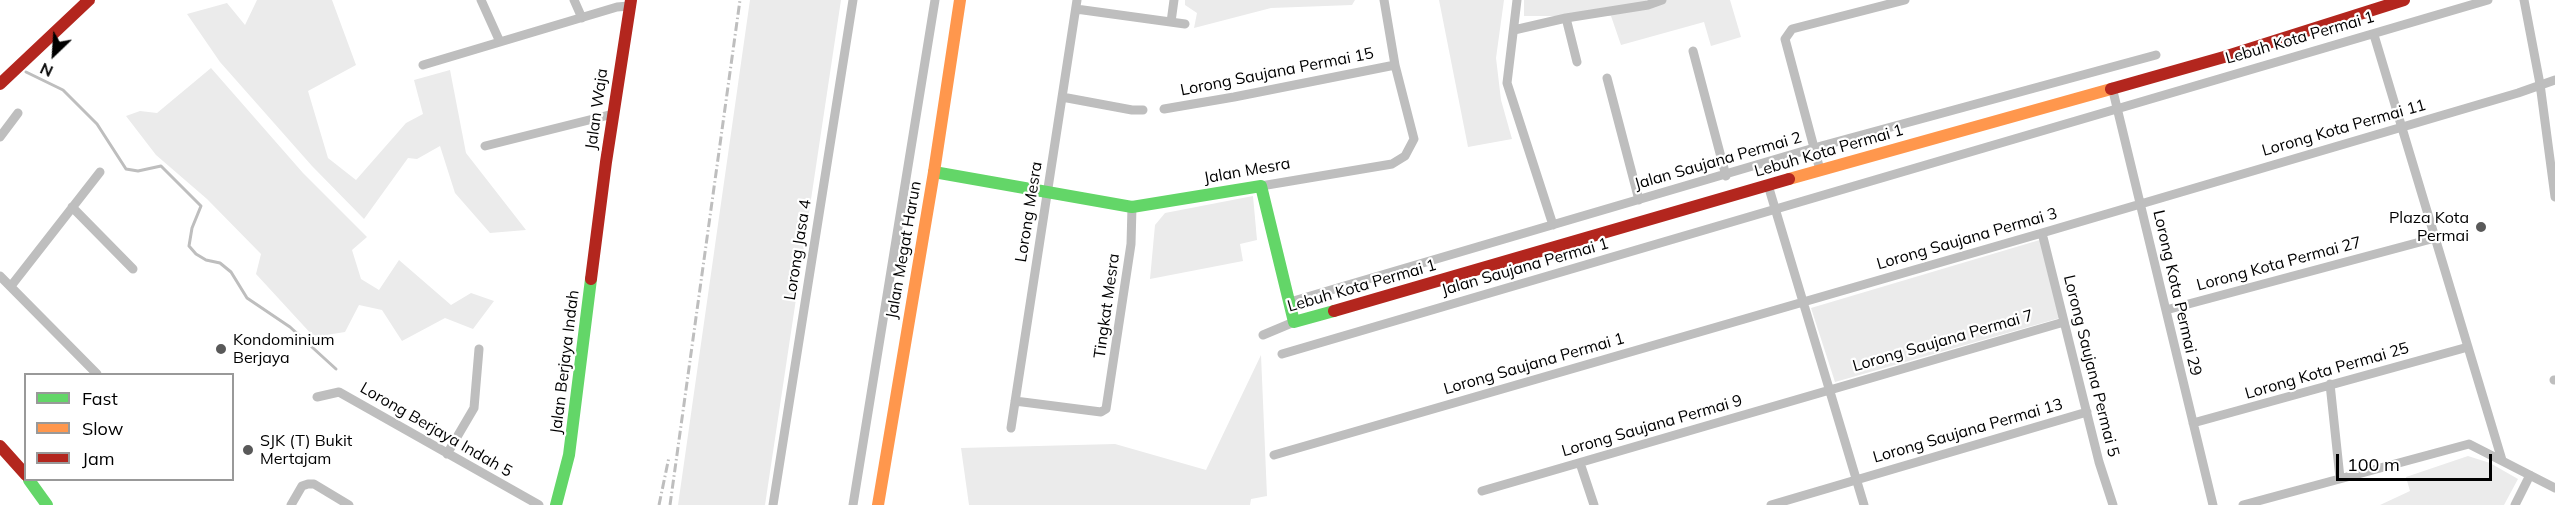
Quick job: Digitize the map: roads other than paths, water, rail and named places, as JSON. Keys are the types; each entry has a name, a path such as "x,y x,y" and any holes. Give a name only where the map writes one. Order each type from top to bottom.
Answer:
{"street":[{"path":"0,84 89,0"},
{"path":"481,0 500,42"},
{"path":"574,0 582,18"},
{"name":"Lorong Jasa 4","path":"773,505 853,0"},
{"name":"Jalan Megat Harun","path":"853,505 934,0"},
{"name":"Jalan Megat Harun","path":"878,505 934,172 960,0"},
{"path":"1171,22 1174,0"},
{"name":"Jalan Mesra","path":"934,172 1132,207 1392,164 1405,156 1414,139 1395,65 1384,0"},
{"path":"1517,0 1507,83 1553,225"},
{"path":"1514,30 1566,18 1648,5 1662,0"},
{"path":"1820,170 1785,39 1792,29 1905,0"},
{"name":"Lebuh Kota Permai 1","path":"1263,335 1294,321 2224,57 2404,0"},
{"name":"Lebuh Kota Permai 1","path":"1775,208 2488,0"},
{"path":"2524,0 2540,84 2555,197"},
{"path":"423,65 630,3"},
{"name":"Jalan Waja","path":"600,222 630,3"},
{"path":"1076,4 1185,24"},
{"name":"Lorong Mesra","path":"1011,428 1076,4"},
{"path":"1566,18 1577,62"},
{"path":"2374,35 2502,460"},
{"path":"1693,51 1726,176"},
{"name":"Jalan Saujana Permai 2","path":"1290,302 1726,176 1814,148 2156,55"},
{"name":"Lorong Saujana Permai 15","path":"1164,109 1395,65"},
{"path":"1606,78 1640,200"},
{"name":"Lorong Kota Permai 11","path":"2141,203 2518,93 2555,80"},
{"name":"Lorong Kota Permai 29","path":"2112,87 2213,505"},
{"path":"1062,97 1143,110"},
{"path":"0,137 18,113"},
{"path":"485,146 613,114"},
{"path":"11,286 100,172"},
{"path":"1768,185 1864,505"},
{"path":"1261,186 1294,321"},
{"name":"Lorong Saujana Permai 3","path":"1802,301 2141,203"},
{"path":"72,207 133,269"},
{"name":"Tingkat Mesra","path":"1015,401 1101,412 1106,409 1131,244 1132,207"},
{"name":"Jalan Saujana Permai 1","path":"1282,354 1775,208"},
{"name":"Jalan Berjaya Indah","path":"556,505 569,455 600,222"},
{"name":"Lorong Saujana Permai 5","path":"2042,233 2113,505"},
{"name":"Lorong Kota Permai 27","path":"2166,310 2435,237"},
{"path":"0,276 95,373"},
{"name":"Lorong Saujana Permai 1","path":"1274,455 1802,301"},
{"name":"Lorong Saujana Permai 7","path":"1829,390 2064,322"},
{"name":"Lorong Kota Permai 25","path":"2193,423 2468,347"},
{"path":"447,454 474,408 479,349"},
{"path":"2330,384 2340,478"},
{"name":"Lorong Saujana Permai 9","path":"1482,491 1829,390"},
{"name":"Lorong Berjaya Indah 5","path":"317,396 339,392 538,505"},
{"name":"Lorong Saujana Permai 13","path":"1771,505 2087,412"},
{"path":"2243,505 2469,444 2530,475 2554,483"},
{"path":"2,450 24,474"},
{"path":"1580,463 1593,505"},
{"path":"2515,505 2530,475"},
{"path":"30,481 47,505"},
{"path":"291,505 302,486 314,484 349,505"}],"waterway":[{"path":"26,72 63,90 97,124 126,169 138,171 161,166 201,206 192,228 189,246 196,254 206,260 220,263 231,272 247,298 290,327 336,369"}],"railway":[{"path":"670,505 740,0"},
{"path":"659,505 669,457"}],"place":[{"name":"Plaza Kota Permai","path":"2481,227"},
{"name":"Kondominium Berjaya","path":"221,349"},
{"name":"SJK (T) Bukit Mertajam","path":"248,450"}]}
